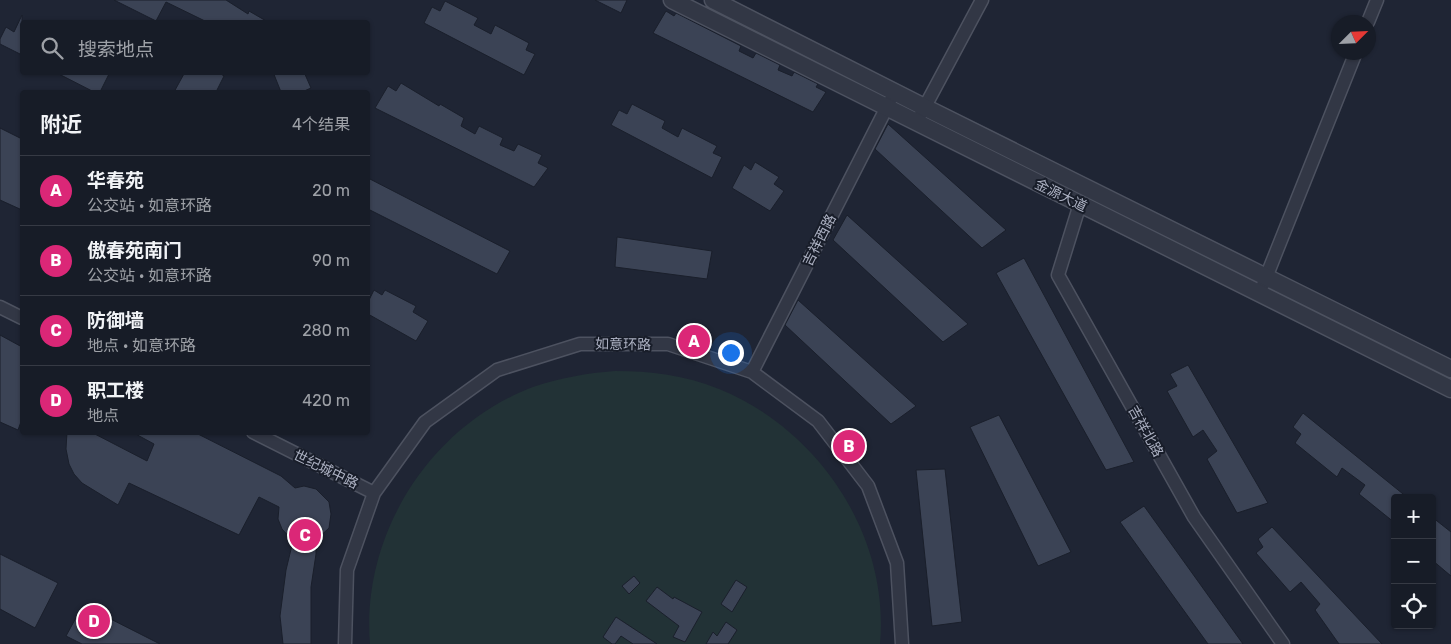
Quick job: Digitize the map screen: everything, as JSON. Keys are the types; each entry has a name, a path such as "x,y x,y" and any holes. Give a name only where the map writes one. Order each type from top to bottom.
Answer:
{"street":[{"name":"金源大道","path":"672,0 1451,389"},
{"name":"金源大道","path":"713,0 1451,369"},
{"path":"916,122 982,0"},
{"path":"1371,15 1377,0"},
{"path":"1260,294 1353,60"},
{"name":"吉祥西路","path":"752,372 894,92"},
{"name":"吉祥北路","path":"1080,204 1058,275 1194,517 1283,644"},
{"path":"0,307 20,317"},
{"name":"如意环路","path":"345,644 347,570 374,493 425,422 497,370 580,344 668,344 752,372 818,421 868,486 897,563 902,644"},
{"name":"世纪城中路","path":"258,435 374,493"}],"shaded area":[{"path":"615,371 667,375 693,380 719,389 755,407 787,430 816,459 840,491 860,526 873,564 880,603 880,644 370,644 370,603 377,563 390,525 410,489 434,456 463,428 496,405 533,387 574,376"}],"building":[{"path":"114,0 226,0 248,14 249,11 265,20 203,20 166,2 157,20"},
{"path":"595,0 627,0 621,13"},
{"path":"445,1 478,18 474,25 491,34 495,25 529,43 526,50 535,54 524,75 424,23 432,7 440,11"},
{"path":"666,11 674,16 676,13 741,46 739,51 753,58 756,53 780,65 778,70 792,76 794,72 818,84 816,87 826,92 813,112 653,33"},
{"path":"22,15 22,20 20,20 20,54 0,44 0,39 6,27 14,32"},
{"path":"61,75 108,75 101,90 90,90"},
{"path":"183,75 224,76 217,90 175,90"},
{"path":"274,75 305,75 311,88 306,90 280,90"},
{"path":"401,83 439,106 440,104 464,118 461,126 475,134 479,126 503,138 500,145 514,151 518,144 542,155 538,163 548,168 534,187 375,108 388,86 396,91"},
{"path":"632,104 665,121 662,128 678,137 682,128 717,146 713,153 722,157 712,178 611,125 619,110 627,114"},
{"path":"888,124 1006,230 982,248 875,149"},
{"path":"0,128 20,138 20,209 0,200"},
{"path":"755,162 779,177 774,184 784,191 770,211 732,188 744,165 751,170"},
{"path":"370,179 510,251 497,274 370,210"},
{"path":"847,215 968,324 943,342 833,240"},
{"path":"617,237 712,251 707,279 615,267"},
{"path":"1024,258 1134,462 1106,470 996,273"},
{"path":"374,290 382,295 385,290 416,306 413,312 428,321 416,341 370,315 370,298"},
{"path":"798,300 916,406 891,424 785,325"},
{"path":"0,335 20,346 20,424 18,430 0,422"},
{"path":"1188,365 1268,503 1237,513 1207,459 1217,451 1203,430 1193,437 1167,391 1177,386 1170,374"},
{"path":"1303,413 1403,494 1391,494 1391,520 1359,494 1365,485 1342,468 1337,477 1295,443 1301,434 1293,427"},
{"path":"999,415 1071,552 1038,566 970,427"},
{"path":"67,435 97,435 147,461 154,444 138,435 200,435 281,476 295,488 304,486 316,489 329,502 331,514 329,528 316,540 311,587 311,644 283,644 280,616 286,570 293,541 282,529 278,519 279,507 259,497 239,535 129,483 118,505 82,483 74,474 69,464 66,449"},
{"path":"945,469 962,622 932,626 916,470"},
{"path":"1144,506 1243,644 1208,644 1120,522"},
{"path":"1436,520 1451,532 1451,576 1436,563"},
{"path":"1272,527 1382,644 1339,644 1315,610 1320,604 1301,582 1290,592 1256,553 1263,547 1258,539"},
{"path":"0,554 58,583 35,628 0,609"},
{"path":"634,576 640,583 629,594 622,586"},
{"path":"736,580 747,587 732,612 721,604"},
{"path":"657,587 673,599 674,597 702,612 685,642 673,637 679,626 646,601"},
{"path":"83,605 160,644 82,644 66,636"},
{"path":"616,617 657,644 633,644 621,636 615,644 612,644 603,637"},
{"path":"726,622 737,630 728,644 706,644 713,632 717,636"}],"place":[{"name":"华春苑","path":"694,341"},
{"name":"傲春苑南门","path":"849,446"},
{"name":"防御墙","path":"305,535"},
{"name":"职工楼","path":"94,621"}]}
